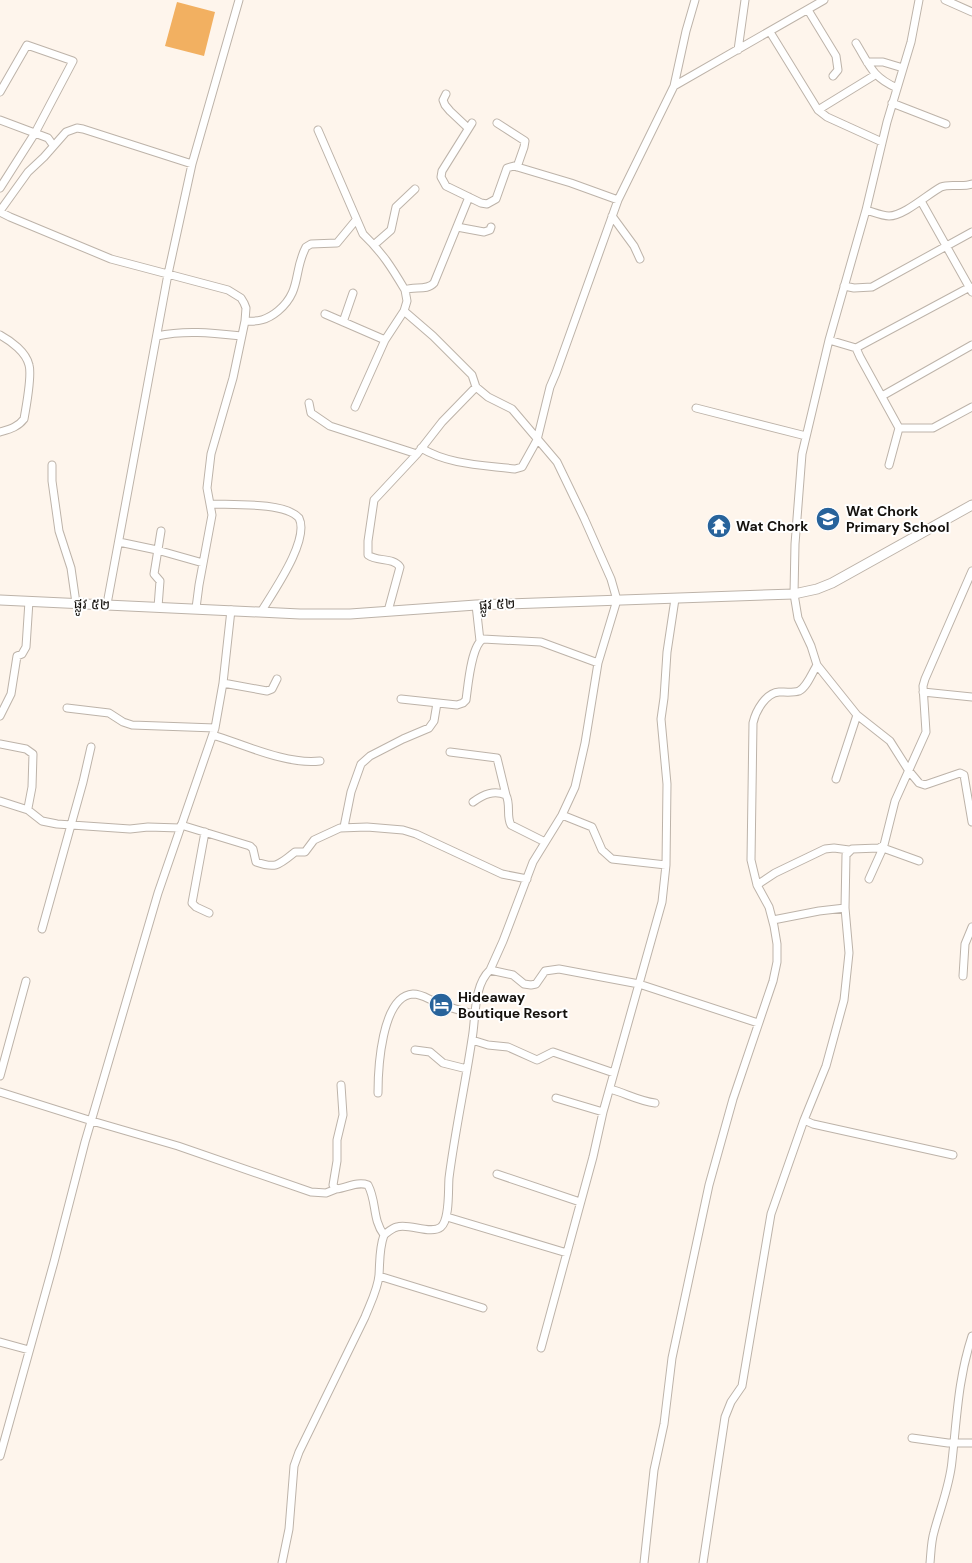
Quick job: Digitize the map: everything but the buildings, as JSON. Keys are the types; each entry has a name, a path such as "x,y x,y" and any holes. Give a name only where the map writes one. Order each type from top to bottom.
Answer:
{"street":[{"path":"107,604 168,274 192,164 239,0"},
{"path":"309,404 311,413 330,426 450,460 518,469 522,466 537,440 550,387 618,200 674,86 695,0"},
{"path":"738,50 745,0"},
{"path":"674,86 824,0"},
{"path":"919,0 911,42 892,103 866,210 829,340 802,454 795,544 794,594 798,618 811,646 816,665 857,715 890,741 909,771 922,785 960,773 968,773 972,822"},
{"path":"945,0 972,12"},
{"path":"808,10 836,56 838,70 833,76"},
{"path":"770,32 818,110 827,117 882,142"},
{"path":"856,43 875,75 883,82 897,88"},
{"path":"0,92 27,45 73,60 35,132 0,188"},
{"path":"868,62 883,62 903,68"},
{"path":"818,110 875,75"},
{"path":"446,94 443,100 445,105 470,125 442,171 441,177 446,186 481,203 492,202 496,199 507,168 517,166 618,200"},
{"path":"892,103 946,124"},
{"path":"0,120 48,138 53,145"},
{"path":"497,123 525,141 517,166"},
{"path":"192,164 77,128 66,132 28,172 0,212 10,218 111,260 208,284 234,293 244,303 245,321 233,378 211,454 207,488 212,516 196,608"},
{"path":"318,130 363,234 375,244 388,260 405,290 407,301 404,311 385,340 355,407"},
{"path":"866,210 890,216 920,201 941,187 972,184"},
{"path":"375,244 391,230 396,207 414,189"},
{"path":"405,290 408,288 432,286 469,196"},
{"path":"829,340 856,348 971,290 920,201"},
{"path":"612,216 634,246 640,260"},
{"path":"245,321 258,322 264,320 287,304 294,291 303,252 306,247 311,244 337,243 356,220"},
{"path":"457,227 484,232 490,230 491,227"},
{"path":"844,286 872,287 972,232"},
{"path":"343,322 353,294"},
{"path":"282,1563 289,1529 292,1478 298,1452 365,1317 379,1276 379,1253 384,1235 395,1227 402,1226 427,1230 438,1229 442,1226 446,1217 452,1153 480,987 490,970 533,862 562,815 574,787 581,760 598,663 617,600 611,579 557,462 512,409 488,397 476,387 472,375 433,336 404,311"},
{"path":"325,314 385,340"},
{"path":"157,336 176,332 241,336"},
{"path":"0,335 8,339 20,350 30,366 24,419 14,428 0,432"},
{"path":"882,396 972,345"},
{"path":"856,348 899,428 888,465"},
{"path":"388,611 400,567 394,562 373,558 368,555 368,541 376,496 476,387"},
{"path":"899,428 934,428 972,407"},
{"path":"696,408 806,436"},
{"path":"52,465 52,481 59,531 71,568 76,603"},
{"path":"211,504 265,506 297,515 301,522 295,554 261,612"},
{"name":"ផ្លូវ ៥២","path":"0,600 300,614 350,614 476,605 794,594 817,589 832,583 972,505"},
{"path":"158,606 160,581 154,574 161,530"},
{"path":"118,542 157,550 203,563"},
{"path":"869,879 882,848 895,801 926,732 924,683 972,572"},
{"path":"541,1348 593,1157 603,1112 662,902 666,865 667,784 661,719 667,652 675,598"},
{"path":"0,716 11,694 17,656 22,654 26,648 29,601"},
{"path":"401,699 461,705 466,700 469,675 480,641 476,605"},
{"path":"0,1456 92,1121 158,893 214,732 223,683 231,610"},
{"path":"480,641 488,638 541,642 598,663"},
{"path":"644,1563 654,1470 664,1424 672,1358 708,1185 733,1099 771,989 777,962 777,944 773,920 769,907 757,885 751,860 752,732 754,719 769,695 776,692 799,691 802,689 816,665"},
{"path":"223,683 267,691 272,689 277,678"},
{"path":"923,692 972,697"},
{"path":"344,827 351,792 360,764 370,756 429,728 434,721 437,703"},
{"path":"67,708 109,713 123,722 132,725 214,732 264,753 307,762 320,761"},
{"path":"836,779 857,715"},
{"path":"0,744 26,749 33,754 32,788 28,810"},
{"path":"42,928 91,747"},
{"path":"450,752 497,758 509,805 509,821 511,825 545,842"},
{"path":"473,802 494,792 506,795"},
{"path":"0,801 28,810 42,821 57,824 130,829 181,826 250,846 253,849 256,862 273,866 281,864 295,852 305,852 314,840 334,829 366,827 409,832 502,874 527,879"},
{"path":"562,815 592,827 602,850 612,859 666,865"},
{"path":"204,832 192,903 209,913"},
{"path":"757,885 775,873 825,849 882,848 919,861"},
{"path":"703,1563 725,1417 731,1402 742,1386 771,1214 804,1120 826,1066 844,1000 849,953 845,908 846,857 849,850"},
{"path":"773,920 845,908"},
{"path":"963,976 965,944 972,927"},
{"path":"490,970 513,975 524,984 531,985 536,984 545,971 559,969 639,984 758,1023"},
{"path":"0,1076 26,981"},
{"path":"378,1093 378,1071 385,1026 397,1004 411,994 423,995 436,1003 475,1015"},
{"path":"472,1040 488,1045 508,1047 537,1060 553,1052 614,1073"},
{"path":"415,1050 430,1052 443,1063 467,1069"},
{"path":"336,1189 333,1185 337,1162 337,1140 343,1109 341,1085"},
{"path":"610,1089 654,1103"},
{"path":"0,1092 178,1146 311,1192 326,1193 355,1184 368,1185 372,1192 376,1220 384,1235"},
{"path":"556,1098 603,1112"},
{"path":"804,1120 813,1124 953,1155"},
{"path":"497,1174 580,1202"},
{"path":"446,1217 567,1253"},
{"path":"379,1276 482,1308"},
{"path":"930,1563 933,1534 941,1512 952,1462 961,1378 972,1336"},
{"path":"0,1342 29,1350"},
{"path":"912,1438 953,1443 972,1443"}],"shaded area":[{"path":"177,2 215,12 204,56 165,46"}],"place":[{"name":"Wat Chork Primary School","path":"828,519"},
{"name":"Wat Chork","path":"719,526"},
{"name":"Hideaway Boutique Resort","path":"441,1005"}]}
